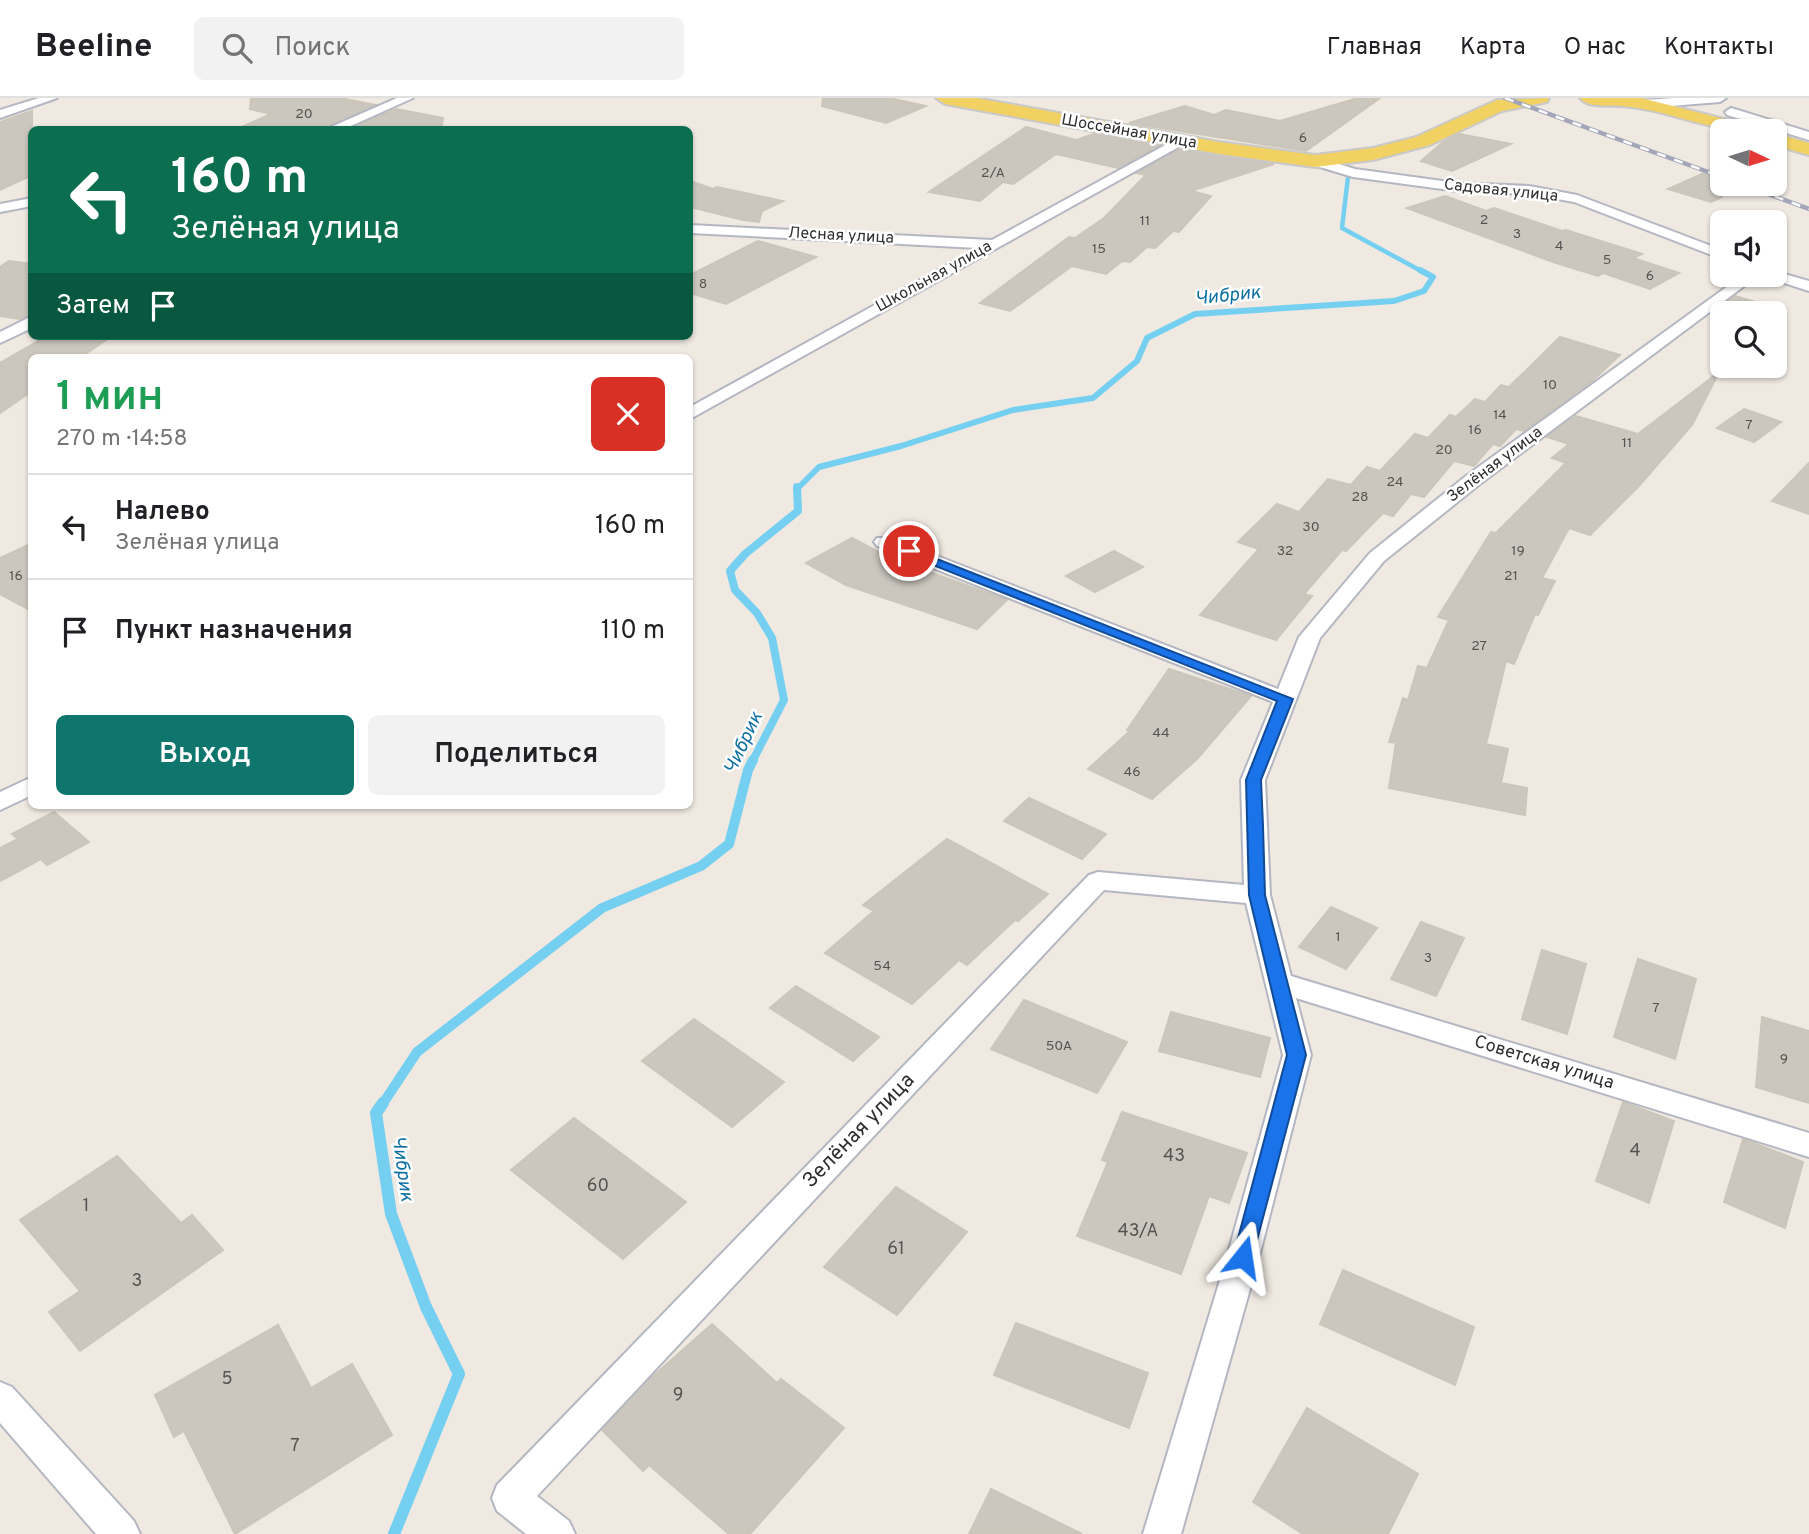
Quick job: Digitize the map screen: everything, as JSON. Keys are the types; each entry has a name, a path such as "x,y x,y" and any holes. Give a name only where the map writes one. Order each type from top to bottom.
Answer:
{"main road":[{"name":"Шоссейная улица","path":"959,99 1180,141 1315,161 1373,154 1423,141 1497,106 1540,98"},
{"path":"1589,98 1645,104 1710,121"},
{"path":"1787,143 1809,149"}],"street":[{"path":"0,114 51,98"},
{"path":"340,126 407,98"},
{"path":"1645,104 1720,98"},
{"path":"1731,112 1809,136"},
{"name":"Школьная улица","path":"693,412 1180,141"},
{"name":"Садовая улица","path":"1315,161 1353,173 1457,187 1529,190 1577,199 1710,250"},
{"path":"0,208 28,203"},
{"name":"Лесная улица","path":"693,229 993,244"},
{"path":"1787,279 1809,286"},
{"name":"Зелёная улица","path":"1162,1534 1243,1257 1297,1055 1257,895 1253,780 1310,637 1377,557 1473,480 1736,287"},
{"path":"0,338 28,323"},
{"path":"884,542 1285,699"},
{"path":"0,802 28,787"},
{"name":"Зелёная улица","path":"556,1534 510,1498 1098,881 1257,895"},
{"name":"Советская улица","path":"1279,982 1809,1144"},
{"path":"0,1398 121,1534"}],"building":[{"path":"251,98 340,98 375,105 330,126 244,126 271,114 250,109"},
{"path":"823,98 889,98 926,106 886,123 822,106"},
{"path":"1358,98 1380,98 1306,151 1129,123 1185,106 1214,115 1226,110 1280,121"},
{"path":"396,109 443,118 442,126 356,126"},
{"path":"32,111 32,126 28,126 28,177 0,190 0,122"},
{"path":"1026,127 1076,140 1094,134 1159,146 1118,168 1056,154 1013,184 1003,182 980,201 929,192"},
{"path":"1459,134 1511,144 1452,171 1421,161 1443,142"},
{"path":"1180,149 1274,164 1191,191 1211,196 1179,232 1173,231 1155,248 1147,247 1130,262 1122,261 1106,274 1072,266 1010,311 980,303 1069,237 1075,238 1104,218 1146,175 1137,173"},
{"path":"1710,170 1710,196 1722,197 1711,202 1668,189"},
{"path":"693,182 713,189 717,187 783,201 762,211 759,222 693,208"},
{"path":"1445,196 1486,211 1494,208 1642,254 1633,258 1679,273 1650,289 1603,273 1598,276 1553,262 1407,208"},
{"path":"758,241 816,257 726,304 693,294 693,274"},
{"path":"9,261 28,263 28,316 20,319 0,316 0,267"},
{"path":"1735,296 1752,301 1728,301"},
{"path":"1560,337 1620,355 1592,381 1524,431 1516,429 1500,446 1493,444 1474,466 1454,461 1424,497 1411,494 1393,516 1383,513 1346,551 1342,550 1304,594 1312,596 1276,640 1200,615 1259,549 1238,542 1277,504 1299,512 1328,479 1351,485 1367,467 1380,471 1415,434 1428,438 1450,415 1456,417 1475,399 1485,402 1501,385 1509,387"},
{"path":"40,340 106,340 85,354 28,354 28,394 0,413 0,363"},
{"path":"1711,378 1716,378 1692,425 1638,487 1590,535 1569,528 1542,578 1555,581 1538,615 1535,614 1514,664 1506,661 1486,744 1508,749 1501,783 1527,788 1525,815 1389,788 1396,743 1389,742 1403,698 1408,700 1418,666 1427,668 1449,620 1438,617 1491,532 1496,533 1566,463 1552,458 1569,444 1547,437 1576,416 1638,434"},
{"path":"1744,409 1781,422 1754,442 1717,428"},
{"path":"1809,463 1809,514 1772,501"},
{"path":"852,538 888,557 1007,600 977,629 846,585 806,563"},
{"path":"28,545 28,609 0,594 0,558"},
{"path":"1114,551 1143,567 1095,592 1066,576"},
{"path":"1169,669 1251,696 1198,758 1152,799 1088,769 1130,731 1127,730"},
{"path":"1029,798 1106,834 1082,859 1004,821"},
{"path":"54,812 89,842 47,865 41,859 0,881 0,848 18,839 12,834"},
{"path":"947,839 1048,894 1018,921 1015,920 967,965 959,960 912,1004 825,953 874,911 863,905"},
{"path":"1331,907 1377,928 1346,969 1299,947"},
{"path":"1421,922 1464,938 1436,996 1391,979"},
{"path":"1542,950 1586,964 1567,1034 1522,1019"},
{"path":"1638,959 1696,979 1675,1059 1614,1037"},
{"path":"796,986 879,1037 853,1061 770,1008"},
{"path":"1024,1000 1127,1042 1097,1093 991,1049"},
{"path":"1171,1012 1270,1038 1260,1077 1159,1051"},
{"path":"1762,1017 1809,1031 1809,1103 1756,1087"},
{"path":"694,1019 784,1082 732,1127 642,1061"},
{"path":"1623,1102 1674,1121 1649,1203 1596,1181"},
{"path":"1122,1112 1247,1153 1229,1203 1209,1196 1181,1274 1077,1236 1108,1162 1102,1160"},
{"path":"574,1118 686,1202 623,1259 511,1170"},
{"path":"1743,1139 1803,1162 1785,1228 1724,1202"},
{"path":"117,1156 181,1223 192,1215 223,1250 80,1351 49,1312 80,1291 20,1220"},
{"path":"896,1187 967,1232 897,1315 824,1267"},
{"path":"1343,1270 1474,1327 1455,1385 1320,1324"},
{"path":"1016,1323 1148,1373 1129,1428 994,1375"},
{"path":"712,1324 777,1383 781,1379 844,1428 750,1534 729,1534 649,1465 643,1471 602,1430 651,1378"},
{"path":"278,1325 311,1388 352,1364 392,1435 235,1534 184,1431 174,1437 155,1395"},
{"path":"1307,1408 1418,1474 1388,1534 1303,1534 1253,1502"},
{"path":"991,1489 1082,1534 969,1534"}],"waterway":[{"name":"Чибрик","path":"1348,177 1342,228 1423,272"},
{"name":"Чибрик","path":"797,489 819,467 901,446 1013,410 1093,398 1137,361 1147,338 1195,314 1394,301 1424,291 1433,277 1420,270"},
{"name":"Чибрик","path":"752,762 784,700 772,638 757,613 735,590 730,571 745,554 798,511 797,489"},
{"name":"Чибрик","path":"382,1105 417,1052 602,908 701,866 729,844 752,762"},
{"name":"Чибрик","path":"383,1103 376,1113 391,1214 426,1307 459,1374 394,1534"}],"railway":[{"path":"1505,98 1710,173"},
{"path":"1774,196 1809,209"}],"route":[{"path":"909,551 1285,699 1253,780 1257,895 1297,1055 1243,1257"}]}
